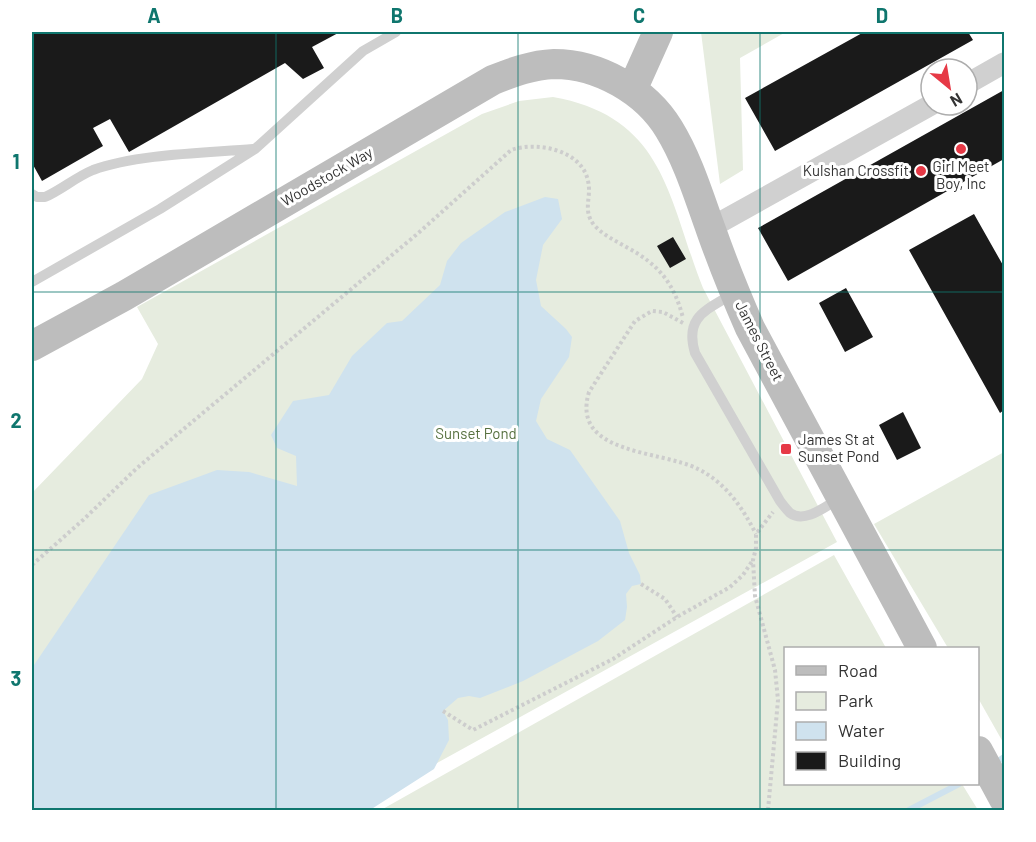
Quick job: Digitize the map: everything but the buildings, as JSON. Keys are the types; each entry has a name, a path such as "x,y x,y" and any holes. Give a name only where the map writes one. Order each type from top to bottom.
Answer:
{"main road":[{"path":"633,90 658,32"},
{"name":"Woodstock Way","path":"32,346 123,296 493,80 534,66 572,65 613,78 633,90"},
{"name":"James Street","path":"633,90 660,116 669,129 687,165 750,328 921,647"},
{"path":"979,753 1005,799"}],"street":[{"path":"979,77 1005,63"},
{"path":"710,228 919,112"}],"lane":[{"path":"32,282 160,209 255,149 363,51 396,32"},
{"path":"32,194 36,197 45,196 93,170 152,158 255,149"},
{"path":"735,293 696,319 691,329 691,340 695,353 780,501 790,513 801,517 840,498"}],"path":[{"path":"32,565 137,468 416,235 511,150 524,147 556,150 581,164 589,184 586,204 589,218 607,236 645,257 664,274 683,318"},
{"path":"691,329 663,312 652,311 635,321 589,392 586,404 587,419 598,435 612,443 685,463 717,480 737,502 756,534 753,560 755,596 775,670 778,700 768,810"},
{"path":"756,534 780,501"},
{"path":"443,711 473,730 613,659 677,616 730,587 753,560"},
{"path":"641,584 665,599 677,616"}],"green space":[{"path":"701,32 786,32 740,58 743,170 720,184"},
{"name":"Sunset Pond","path":"553,97 590,107 619,123 641,143 657,167 670,194 703,288 837,542 352,810 32,810 32,493 142,379 158,344 137,307 482,114 519,101"},
{"path":"1004,452 1004,744 979,700 979,647 947,647 874,524"},
{"path":"834,555 885,647 784,647 784,785 963,785 978,810 381,810"}],"water":[{"name":"Sunset Pond","path":"545,197 558,199 562,219 543,245 536,280 541,306 572,337 569,357 541,399 536,421 547,439 570,450 620,521 629,553 640,575 641,584 632,586 626,594 625,620 598,641 523,681 480,698 469,696 458,698 443,711 448,720 449,740 434,769 370,810 32,810 32,668 149,495 217,470 249,472 297,486 296,456 277,448 271,435 293,401 329,395 352,356 387,323 402,321 440,285 447,261 461,243 505,212"}],"waterway":[{"path":"994,764 1004,757"},
{"path":"909,810 957,785"}],"place":[{"name":"Girl Meet Boy, Inc","path":"961,149"},
{"name":"Kulshan Crossfit","path":"921,171"},
{"name":"James St at Sunset Pond","path":"786,449"}]}
